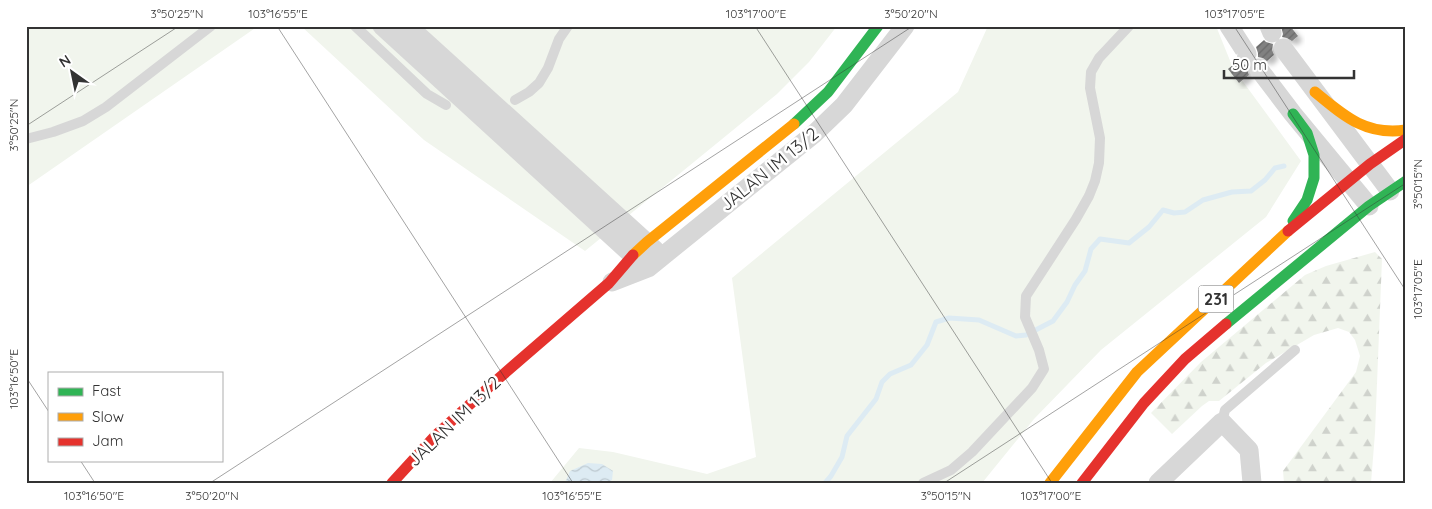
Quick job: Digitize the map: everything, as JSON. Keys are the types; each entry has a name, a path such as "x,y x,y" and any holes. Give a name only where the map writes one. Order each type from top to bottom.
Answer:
{"main road":[{"name":"JALAN IM 13/2","path":"392,483 436,435 609,284 633,255 647,242 799,120 828,92 878,26"},
{"path":"1315,92 1344,116 1365,127 1388,133 1406,130"},
{"path":"1280,238 1307,200 1314,178 1314,155 1307,133 1293,114"},
{"name":"231","path":"1050,483 1137,372 1280,238 1370,164 1406,140"},
{"name":"231","path":"1082,483 1144,403 1185,359 1241,310 1369,206 1406,180"}],"street":[{"path":"382,26 633,255 655,262"},
{"path":"408,26 647,242 655,262"},
{"name":"JALAN IM 13/2","path":"609,284 655,262 815,133 844,105 905,26"},
{"path":"1229,26 1252,61 1293,114 1369,206"},
{"path":"1275,36 1390,191"},
{"path":"1158,483 1222,422 1249,450 1252,483"}],"lane":[{"path":"26,139 53,132 91,117 211,26"},
{"path":"355,26 427,94 446,105"},
{"path":"516,100 539,83 548,68 559,39 568,26"},
{"path":"923,483 951,470 972,452 1032,388 1044,369 1039,350 1025,317 1026,296 1089,196 1099,163 1100,138 1090,88 1091,72 1099,58 1129,26"},
{"path":"1222,422 1225,410 1295,350"}],"green space":[{"path":"26,26 258,26 26,187"},
{"path":"301,26 837,26 809,62 777,94 585,251 424,140"},
{"path":"988,26 1216,26 1233,68 1301,161 1266,217 1101,350 1034,419 982,483 550,483 579,448 613,452 707,474 756,457 732,278 958,92"},
{"path":"1375,252 1382,259 1375,433 1371,483 1284,483 1283,471 1356,372 1360,356 1355,340 1349,332 1338,328 1314,335 1266,363 1219,401 1209,401 1202,406 1172,434 1151,413 1201,362 1305,275 1326,266"}],"water":[{"path":"588,463 602,464 613,471 612,480 606,483 565,483 570,471"}],"building":[{"path":"1281,26 1290,26 1298,36 1292,41 1282,37"},
{"path":"1264,40 1273,44 1272,50 1274,55 1267,61 1258,57 1256,47"},
{"path":"1238,61 1247,65 1249,75 1239,83 1228,69"}],"waterway":[{"path":"825,483 842,457 847,436 876,399 882,382 890,374 911,365 927,345 936,322 949,318 979,320 1016,336 1026,335 1053,321 1067,302 1075,285 1085,271 1091,249 1100,239 1129,243 1149,227 1163,210 1174,213 1185,212 1203,200 1232,192 1251,191 1265,180 1275,168 1284,166"}],"traffic: fast":[{"path":"794,124 828,92 878,26"},
{"path":"1293,114 1307,133 1314,155 1314,178 1307,200 1293,221"},
{"path":"1226,324 1369,206 1406,181"}],"traffic: slow":[{"path":"1315,92 1346,116 1367,127 1379,130 1406,130"},
{"path":"633,255 794,124"},
{"path":"1050,483 1137,372 1288,231"}],"traffic: jam":[{"path":"1288,231 1370,164 1406,139"},
{"path":"392,483 436,435 609,283 633,255"},
{"path":"1082,483 1144,403 1185,359 1226,324"}]}
